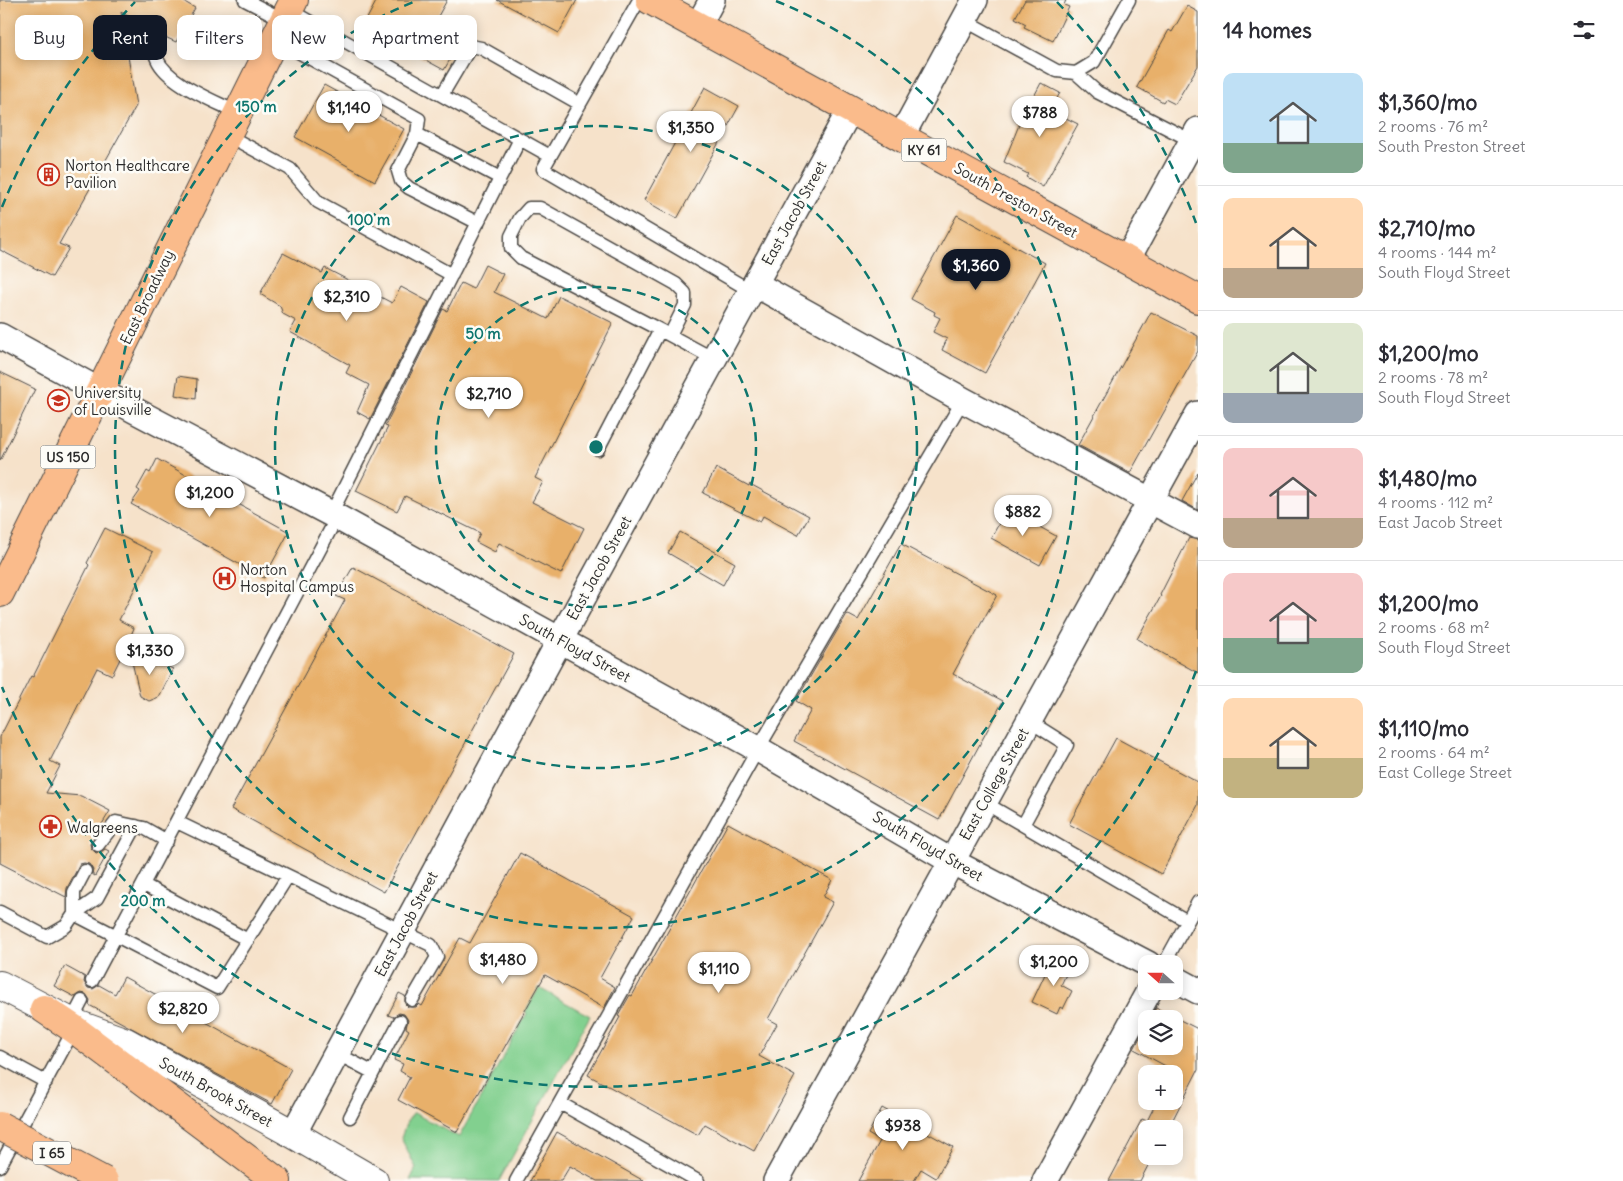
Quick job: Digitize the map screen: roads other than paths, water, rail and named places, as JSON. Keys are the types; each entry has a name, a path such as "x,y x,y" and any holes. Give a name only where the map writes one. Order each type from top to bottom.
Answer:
{"main road":[{"name":"South Preston Street","path":"650,0 1198,299"},
{"name":"East Broadway","path":"0,593 272,45"},
{"path":"44,1009 76,1017 270,1179"},
{"name":"I 65","path":"0,1126 104,1181"}],"street":[{"path":"698,26 712,0"},
{"path":"901,137 970,10"},
{"name":"East Jacob Street","path":"293,1134 560,640 850,110"},
{"path":"1127,260 1195,136"},
{"path":"753,288 1198,526"},
{"name":"South Floyd Street","path":"0,336 100,392 334,516 758,749 951,861 1138,959"},
{"name":"East College Street","path":"776,1181 1198,414"},
{"path":"1183,983 1198,991"},
{"path":"0,985 44,1009"},
{"path":"1045,1181 1144,1000"},
{"name":"South Brook Street","path":"76,1017 126,1042 374,1181"}],"lane":[{"path":"245,0 281,15"},
{"path":"639,0 543,169 753,288"},
{"path":"1076,73 1094,62 1129,0"},
{"path":"970,10 1057,71 1076,73 1097,92 1195,136"},
{"path":"344,46 442,96 550,156"},
{"path":"442,96 471,46 481,48 580,104"},
{"path":"157,60 164,72 187,86 290,169 318,202 452,275"},
{"path":"342,60 419,119 417,134 398,171 401,180 409,188 478,223"},
{"path":"417,134 500,178"},
{"path":"92,981 177,822 334,516 520,139"},
{"path":"598,449 665,332 685,305 685,293 676,284 540,208 529,208 520,218 511,236 512,248 521,258 665,332 714,359"},
{"path":"516,1181 758,749 963,400"},
{"path":"1023,825 1067,745 1029,721"},
{"path":"985,803 1187,921"},
{"path":"98,845 116,822 144,828 167,840"},
{"path":"177,822 431,945 437,956 412,1000"},
{"path":"0,912 48,937 66,926 74,914 97,898 136,826"},
{"path":"74,914 74,892 85,870"},
{"path":"74,914 217,988 288,876"},
{"path":"144,885 248,940"},
{"path":"1169,955 1198,902"},
{"path":"0,1166 46,1082 76,1017"},
{"path":"350,1117 400,1021"},
{"path":"336,1053 372,1072"},
{"path":"0,1057 46,1082"},
{"path":"560,1103 698,1181"}],"place":[{"name":"Norton Healthcare Pavilion","path":"49,174"},
{"name":"University of Louisville","path":"58,401"},
{"name":"Norton Hospital Campus","path":"224,578"},
{"name":"Walgreens","path":"51,827"}]}
